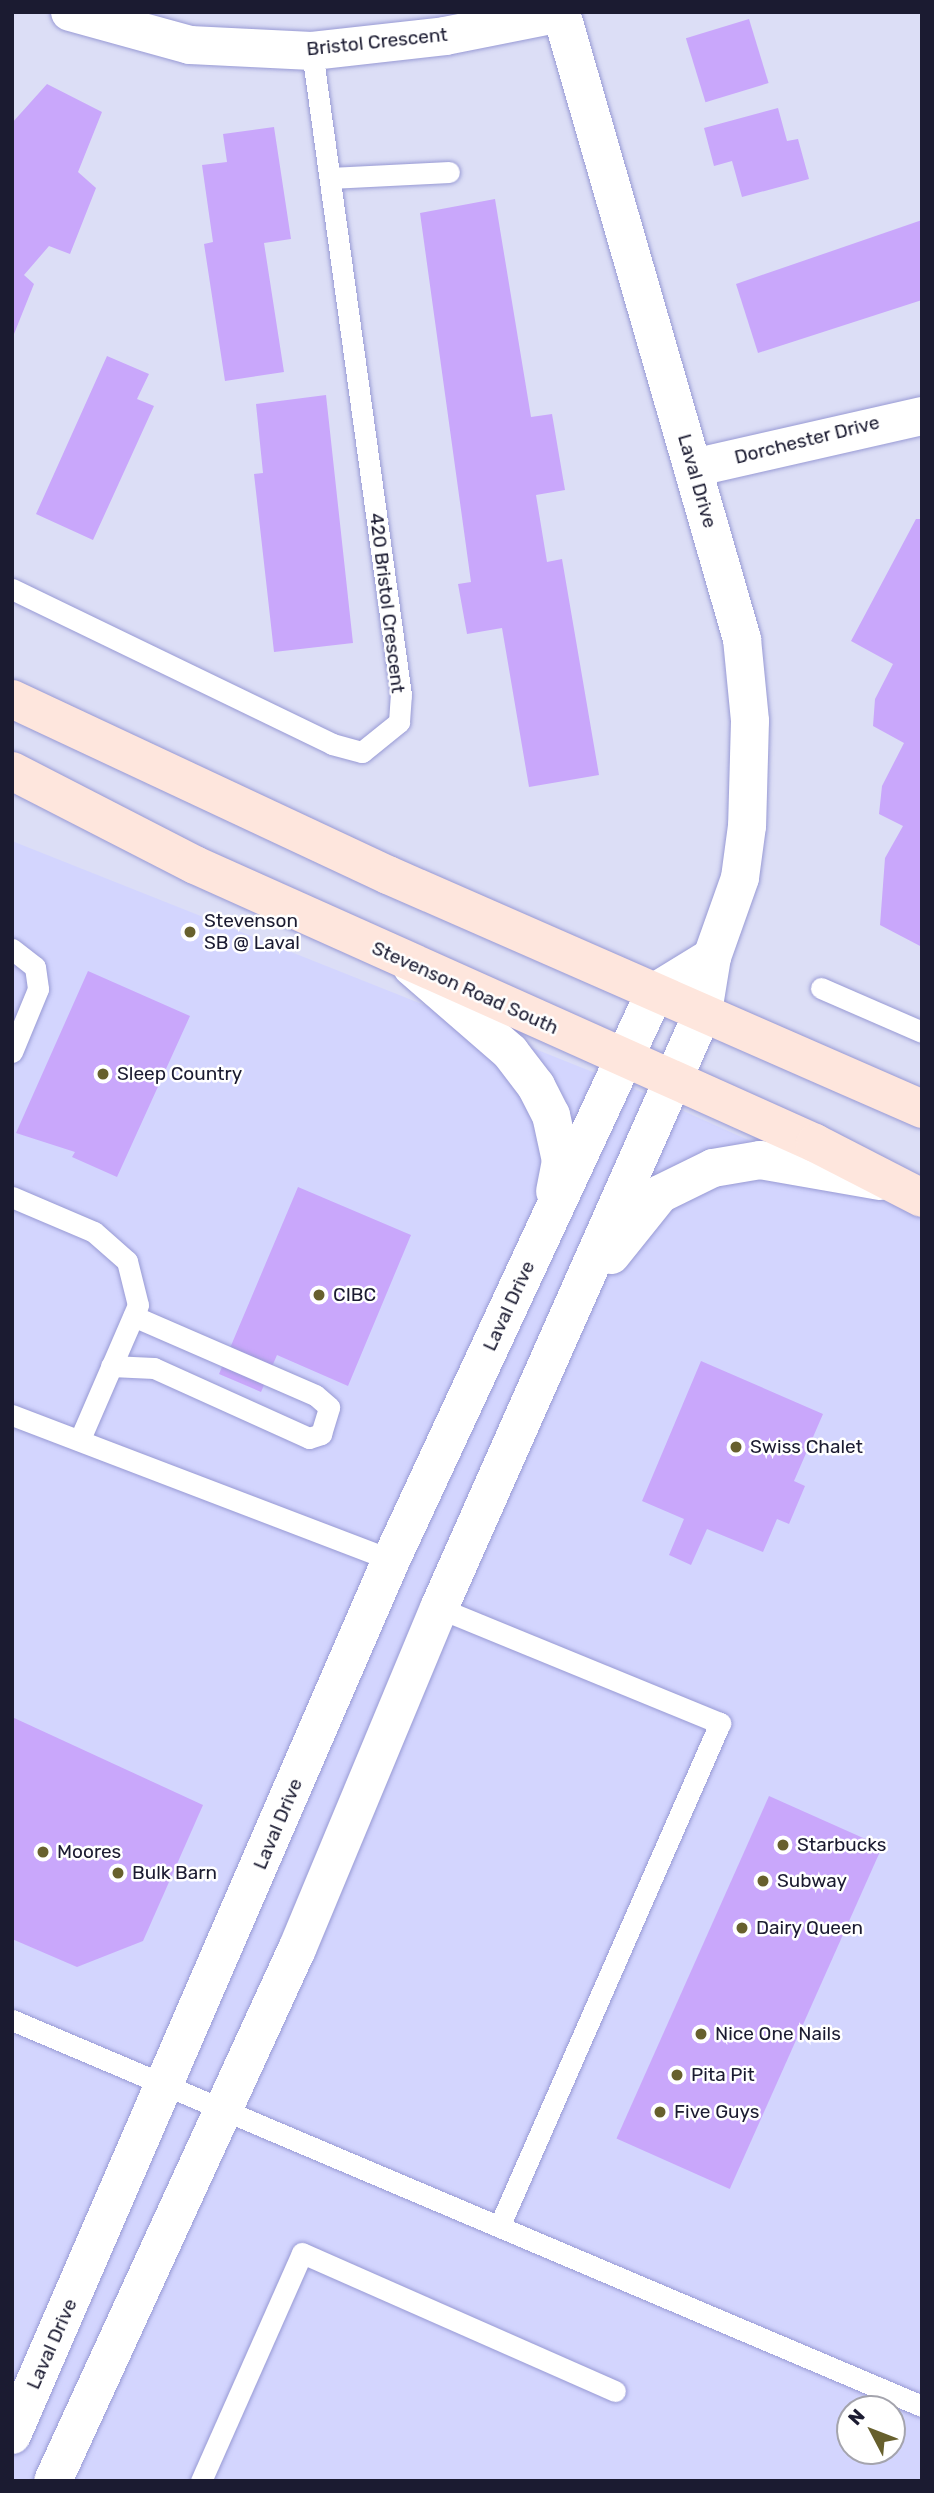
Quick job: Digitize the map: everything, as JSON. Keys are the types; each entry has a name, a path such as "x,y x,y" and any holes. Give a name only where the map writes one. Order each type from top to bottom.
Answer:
{"main road":[{"path":"12,699 655,992 922,1109"},
{"name":"Stevenson Road South","path":"12,771 195,865 672,1079 922,1198"}],"street":[{"name":"Bristol Crescent","path":"70,12 190,44 312,51 445,36 561,13"},
{"name":"Laval Drive","path":"54,2481 220,2108 297,1949 439,1608 703,1012 712,957 740,878 750,721 742,639 561,13"},
{"name":"Dorchester Drive","path":"693,468 922,416"},
{"path":"655,992 712,957"},
{"name":"Laval Drive","path":"405,961 510,1052 536,1086 551,1115 561,1161 551,1216"},
{"name":"Laval Drive","path":"12,2435 166,2086 391,1560 655,992"},
{"name":"Laval Drive","path":"549,1359 622,1237 669,1189 713,1168 760,1160 887,1182"}],"lane":[{"name":"420 Bristol Crescent","path":"12,589 332,744 362,752 399,722 401,695 312,51"},
{"path":"330,178 449,172"},
{"path":"12,949 35,967 38,989 12,1052"},
{"path":"821,988 922,1032"},
{"path":"12,1197 94,1231 127,1261 138,1305 81,1437"},
{"path":"111,1366 154,1368 309,1438 321,1434 329,1408 315,1395 133,1316"},
{"path":"12,1415 81,1437 391,1560"},
{"path":"439,1608 720,1723 499,2227"},
{"path":"12,2020 922,2406"},
{"path":"201,2481 302,2253 615,2391"}],"shaded area":[{"path":"12,841 628,1086 922,1218 922,2481 12,2481"}],"building":[{"path":"749,19 769,83 705,102 686,38"},
{"path":"47,84 102,112 78,172 96,188 70,254 49,246 24,275 34,284 12,339 12,123"},
{"path":"778,108 787,141 798,139 809,179 742,197 732,161 714,166 704,128"},
{"path":"274,127 291,239 264,243 284,372 225,381 204,244 213,242 202,165 227,162 223,134"},
{"path":"495,199 531,417 552,414 565,490 536,495 547,562 562,559 599,775 529,787 502,628 467,634 458,584 471,582 420,213"},
{"path":"922,220 922,300 758,353 736,284"},
{"path":"107,356 149,374 137,399 154,406 93,540 36,514"},
{"path":"326,395 353,643 274,652 254,474 263,473 256,404"},
{"path":"916,519 922,519 922,947 880,925 885,858 903,826 879,814 882,786 904,743 873,726 875,699 893,664 851,641"},
{"name":"Sleep Country","path":"88,971 190,1016 117,1177 72,1157 75,1152 16,1133"},
{"name":"CIBC","path":"298,1187 411,1235 348,1386 277,1355 261,1392 219,1374"},
{"name":"Swiss Chalet","path":"701,1361 823,1414 794,1481 805,1486 789,1524 777,1519 763,1552 707,1529 691,1565 669,1555 684,1519 642,1501"},
{"path":"12,1717 203,1805 143,1941 77,1967 12,1939"},
{"path":"769,1796 882,1846 730,2189 616,2139"}],"place":[{"name":"Stevenson SB @ Laval","path":"190,932"},
{"name":"Sleep Country","path":"103,1074"},
{"name":"CIBC","path":"319,1295"},
{"name":"Swiss Chalet","path":"736,1447"},
{"name":"Starbucks","path":"783,1845"},
{"name":"Moores","path":"43,1852"},
{"name":"Bulk Barn","path":"118,1873"},
{"name":"Subway","path":"763,1881"},
{"name":"Dairy Queen","path":"742,1928"},
{"name":"Nice One Nails","path":"701,2034"},
{"name":"Pita Pit","path":"677,2075"},
{"name":"Five Guys","path":"660,2112"}]}
